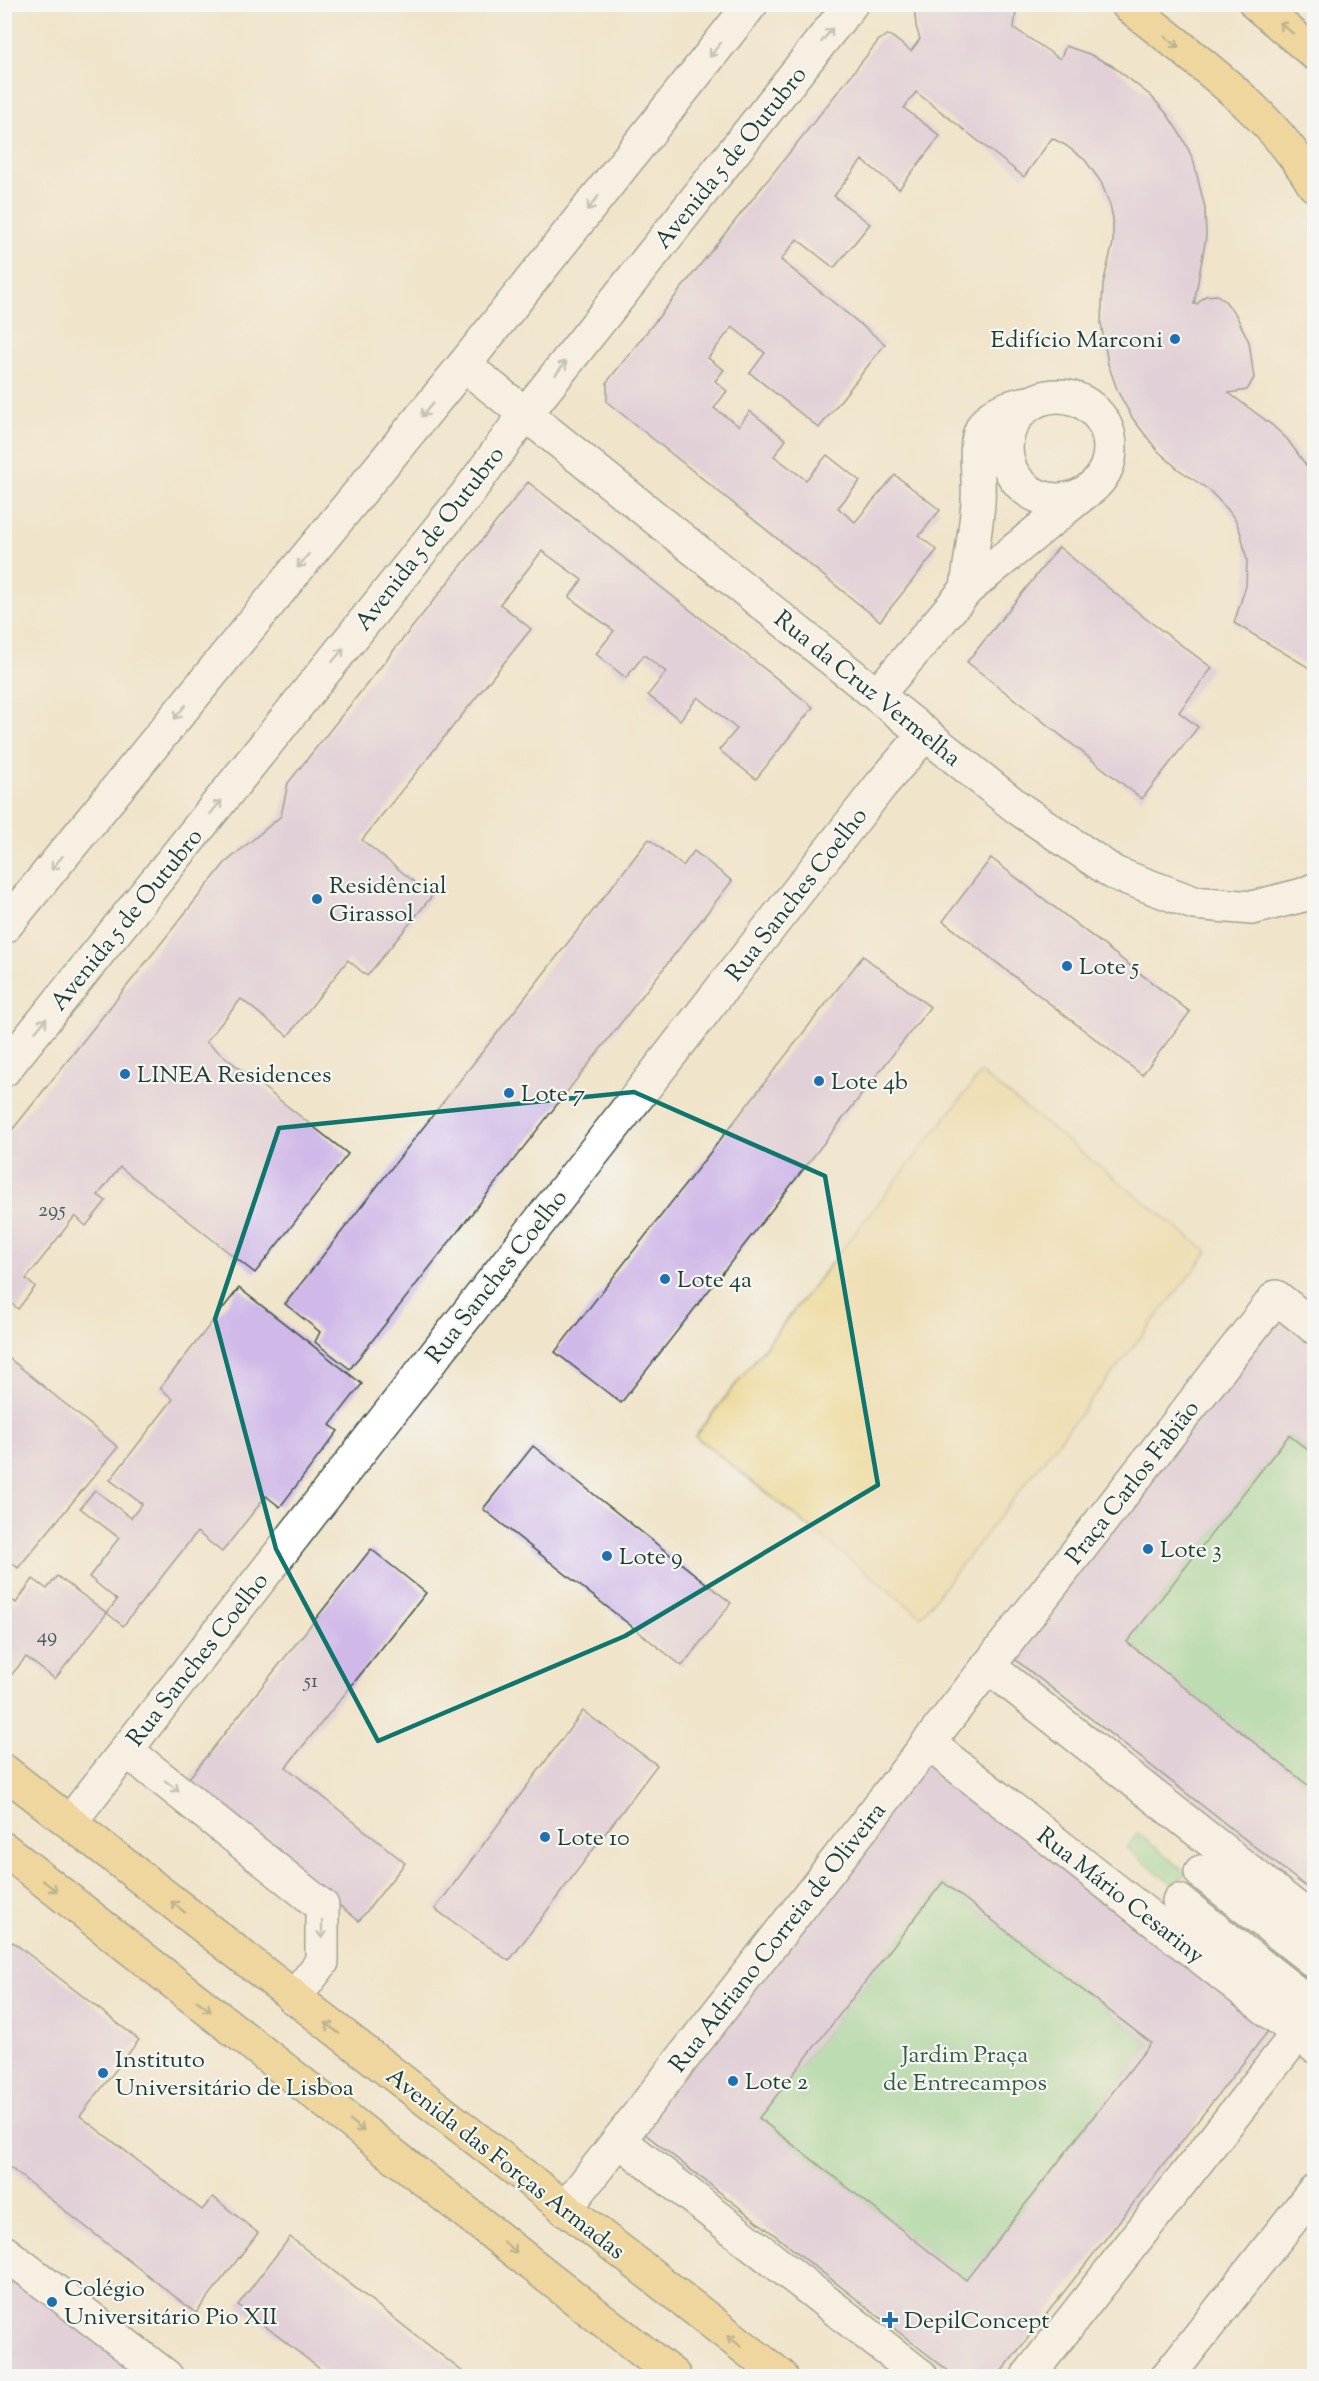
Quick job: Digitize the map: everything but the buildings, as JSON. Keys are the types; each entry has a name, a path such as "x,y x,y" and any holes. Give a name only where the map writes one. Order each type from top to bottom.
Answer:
{"main road":[{"path":"1127,4 1247,103 1272,127 1294,154 1314,185"},
{"path":"1256,4 1314,53"},
{"name":"Avenida das Forças Armadas","path":"4,1771 781,2376"},
{"path":"6,1853 674,2376"}],"street":[{"path":"4,927 464,365 751,4"},
{"name":"Avenida 5 de Outubro","path":"4,1070 467,494 525,414 851,4"},
{"name":"Rua da Cruz Vermelha","path":"464,365 1036,822 1114,873 1194,903 1252,908 1314,890"},
{"path":"877,695 966,589 1095,486 1105,473 1110,456 1110,440 1105,423 1081,400 1064,396 1048,396 1012,406 999,411 986,423 978,436 976,452 979,490 966,589"},
{"path":"1032,402 1019,413 1009,429 1005,447 1008,465 1017,481 1030,493 1047,500 1065,501 1085,493"},
{"name":"Rua Sanches Coelho","path":"70,1822 859,813 925,734"},
{"name":"Praça Carlos Fabião","path":"988,1666 1276,1297 1314,1327"},
{"path":"988,1666 1314,1922"},
{"name":"Rua Adriano Correia de Oliveira","path":"565,2209 988,1666"},
{"name":"Rua Mário Cesariny","path":"928,1743 1309,2029"},
{"path":"126,1750 322,1906 322,1962 294,1998"},
{"path":"1201,1872 1314,1961"},
{"name":"Rua Mário Cesariny","path":"1179,1901 1309,2029"},
{"path":"1028,2376 1309,2029"},
{"path":"619,2140 921,2376"},
{"path":"1168,2376 1314,2191"},
{"path":"4,2252 166,2376"}],"highlighted area":[{"path":"634,1092 825,1176 878,1485 625,1636 378,1741 276,1549 215,1319 279,1128"}],"green space":[{"path":"1289,1435 1314,1455 1314,1790 1127,1642"},
{"path":"1138,1833 1186,1872 1174,1886 1126,1848"},
{"name":"Jardim Praça de Entrecampos","path":"943,1882 1151,2043 966,2280 759,2118"}],"sand":[{"path":"981,1073 1208,1252 921,1616 695,1436"}],"place":[{"name":"Edifício Marconi","path":"1175,339"},
{"name":"Residêncial Girassol","path":"317,899"},
{"name":"Lote 5","path":"1067,966"},
{"name":"LINEA Residences","path":"125,1074"},
{"name":"Lote 4b","path":"819,1081"},
{"name":"Lote 7","path":"509,1093"},
{"name":"Lote 4a","path":"665,1279"},
{"name":"Lote 3","path":"1148,1549"},
{"name":"Lote 9","path":"607,1556"},
{"name":"Lote 10","path":"545,1837"},
{"name":"Instituto Universitário de Lisboa","path":"103,2073"},
{"name":"Lote 2","path":"733,2081"},
{"name":"Colégio Universitário Pio XII","path":"52,2302"},
{"name":"DepilConcept","path":"890,2320"}]}
